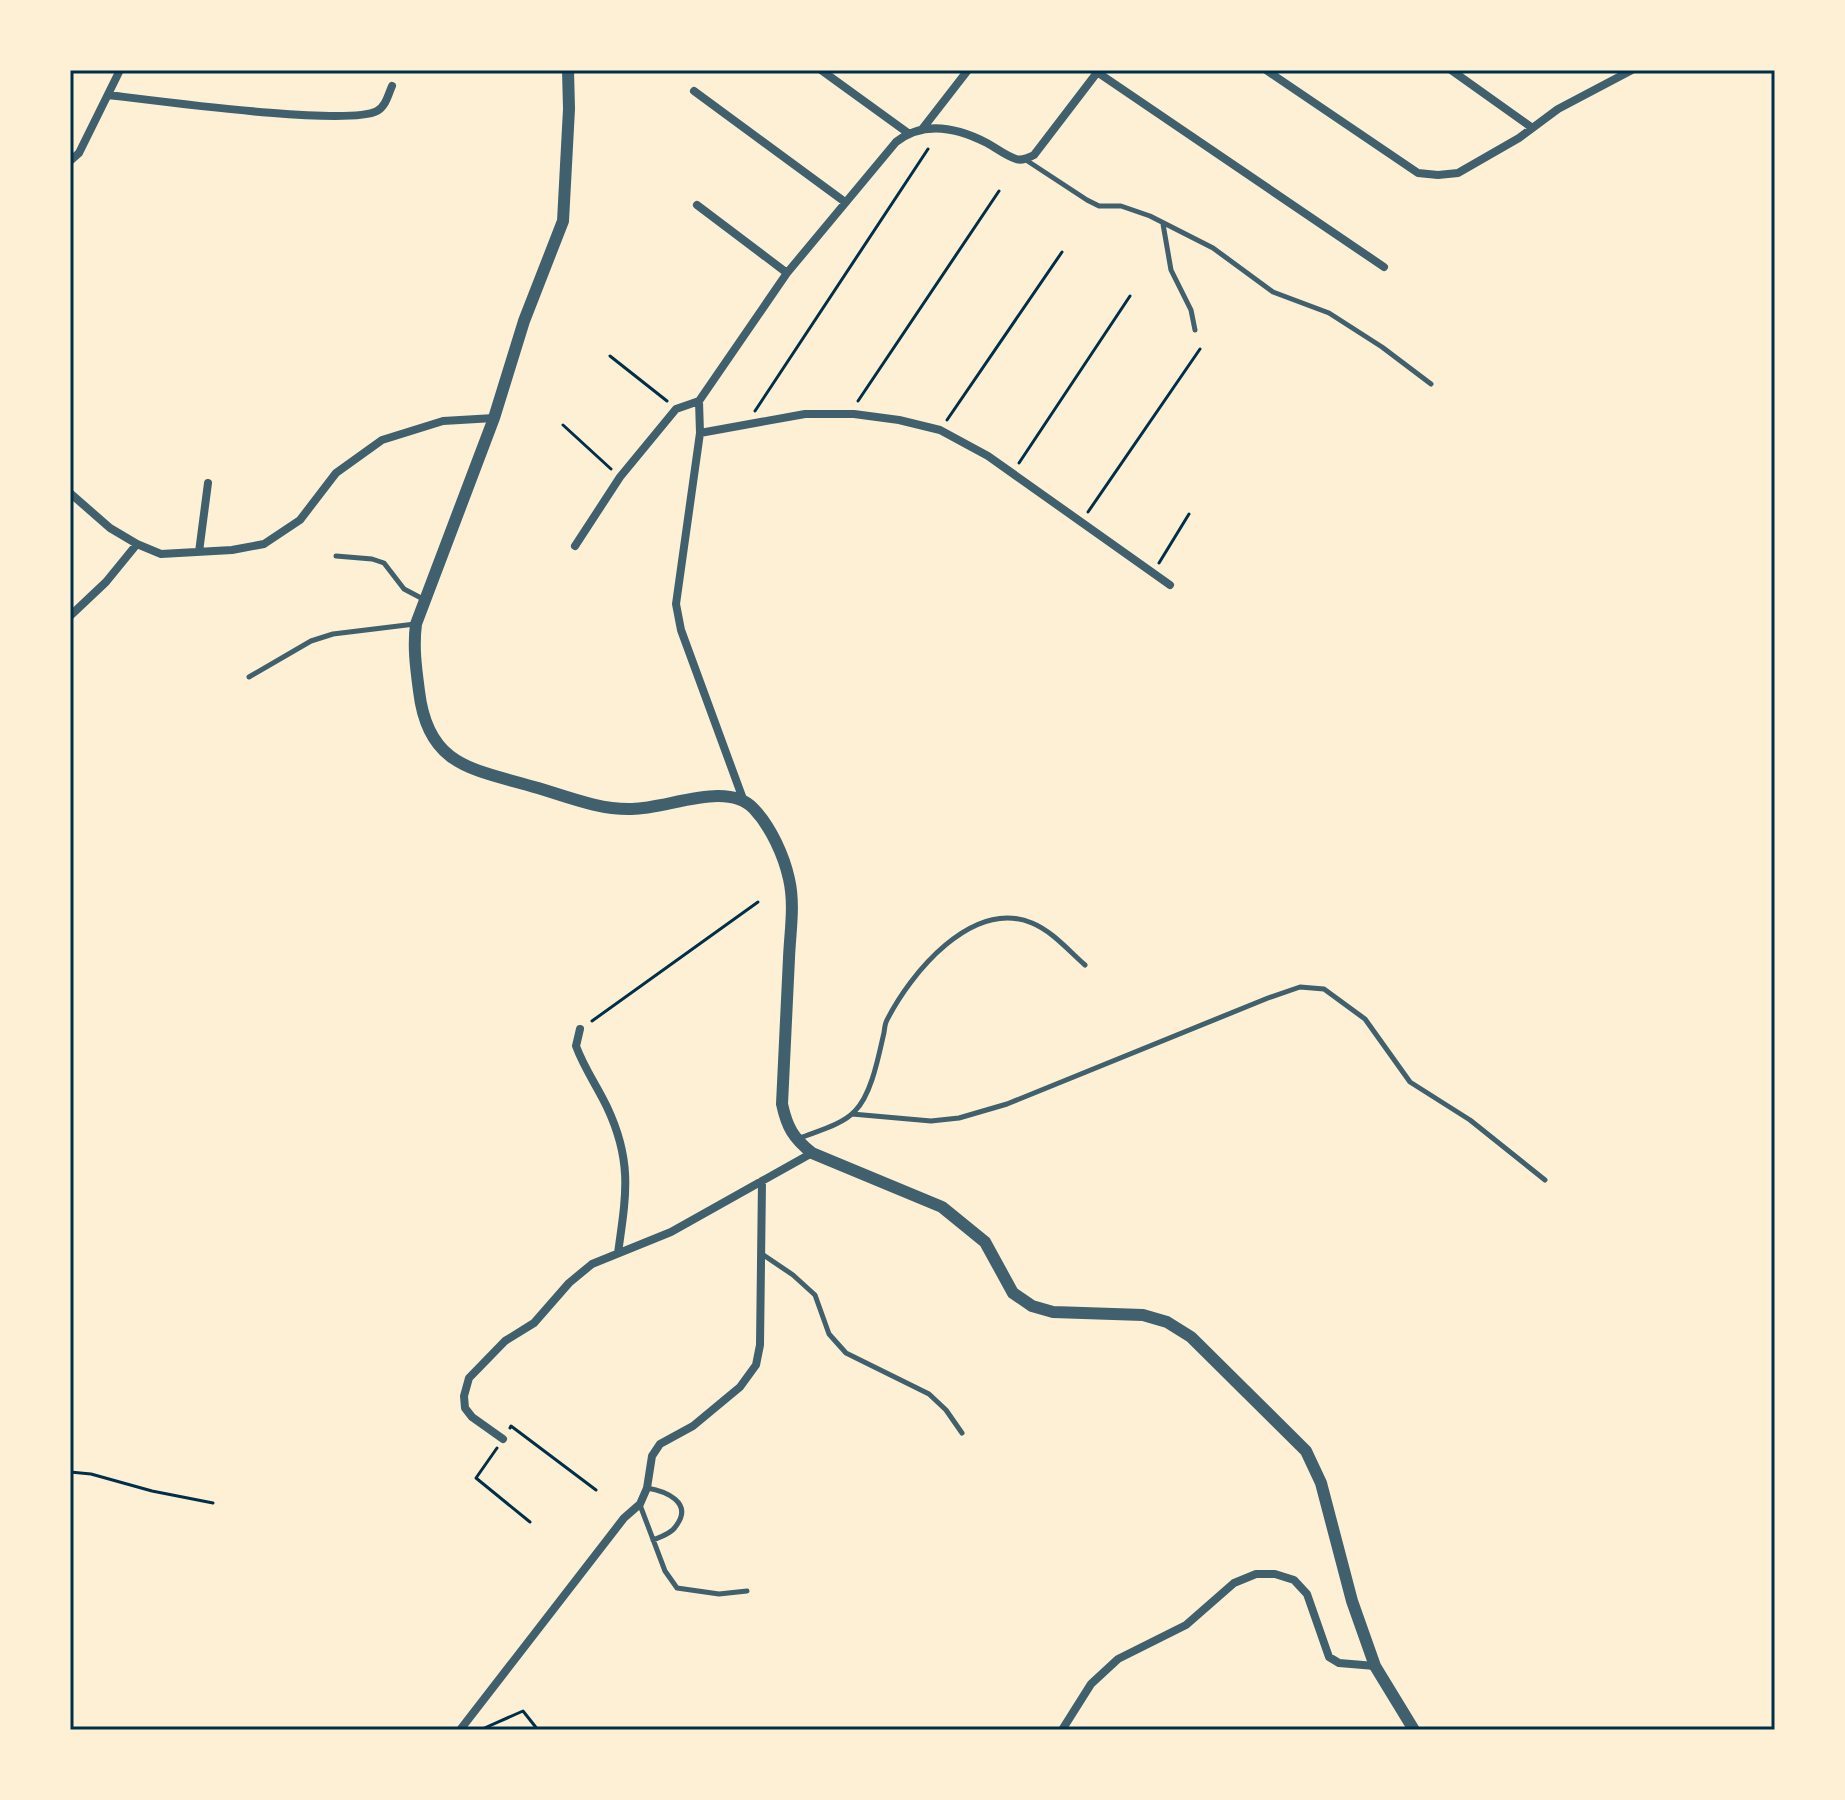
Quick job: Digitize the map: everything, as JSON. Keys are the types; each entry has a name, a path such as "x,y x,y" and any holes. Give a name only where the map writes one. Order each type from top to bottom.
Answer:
{"street":[{"path":"70,161 79,153 120,70"},
{"path":"568,70 563,221 524,321 494,418 416,624 413,647 421,710 428,732 442,751 466,767 609,807 632,810 722,795 743,799"},
{"path":"821,70 908,133"},
{"path":"923,128 968,70"},
{"path":"1266,70 1418,173 1438,175 1458,173 1519,138 1558,109 1632,70"},
{"path":"1451,70 1531,127"},
{"path":"1384,267 1098,71 1034,155 1026,160 1016,159 973,136 948,129 923,128 908,133 896,142 787,273 699,401 700,433 676,604 681,630 743,799 768,829 789,880 792,900 782,1104 786,1125 796,1140 812,1153 942,1207 985,1242 1013,1293 1032,1306 1053,1312 1143,1315 1167,1322 1191,1337 1306,1451 1321,1483 1352,1601 1375,1666 1414,1730"},
{"path":"108,95 311,115 365,114 376,112 385,105 392,86"},
{"path":"694,91 845,202"},
{"path":"697,205 787,273"},
{"path":"575,546 620,477 676,409 699,401"},
{"path":"700,433 805,414 849,414 899,420 940,430 1013,473 1170,585"},
{"path":"70,493 110,528 161,554 264,544 300,520 336,473 382,440 443,421 494,418"},
{"path":"199,552 208,483"},
{"path":"70,616 106,582 137,544"},
{"path":"580,1029 576,1046 608,1108 625,1159 627,1189 618,1253"},
{"path":"503,1439 472,1417 465,1408 464,1396 469,1378 505,1341 534,1323 569,1283 592,1264 671,1232 812,1153"},
{"path":"460,1730 624,1518 640,1504 647,1488 652,1456 660,1444 705,1417 740,1387 756,1365 760,1345 762,1181"},
{"path":"1062,1730 1091,1684 1118,1659 1186,1625 1234,1583 1256,1574 1275,1574 1294,1580 1307,1594 1329,1657 1339,1663 1375,1666"}],"lane":[{"path":"1026,160 1099,206 1121,206 1213,248 1273,292 1329,313 1431,384"},
{"path":"1163,223 1171,270 1191,310 1195,330"},
{"path":"336,556 384,563 404,589 424,599"},
{"path":"249,677 311,641 333,634 416,624"},
{"path":"796,1140 852,1114 863,1099 885,1023 907,985 924,965 963,931 1008,919 1032,923 1053,936 1085,965"},
{"path":"852,1114 931,1121 959,1118 1007,1104 1268,998 1300,987 1324,989 1365,1019 1410,1082 1470,1120 1545,1180"},
{"path":"761,1253 815,1295 829,1334 846,1353 929,1394 946,1410 962,1433"},
{"path":"647,1488 669,1493 676,1498 681,1509 675,1529 653,1540"},
{"path":"640,1504 665,1571 677,1588 719,1594 747,1591"}],"path":[{"path":"746,425 928,149"},
{"path":"849,414 999,191"},
{"path":"940,430 1062,252"},
{"path":"1013,473 1130,296"},
{"path":"1082,522 1200,349"},
{"path":"610,356 676,409"},
{"path":"563,425 620,477"},
{"path":"1153,573 1189,514"},
{"path":"580,1029 758,902"},
{"path":"530,1522 476,1478 511,1426 596,1490"},
{"path":"70,1472 91,1474 152,1491 213,1503"},
{"path":"480,1730 523,1711 538,1730"}]}
